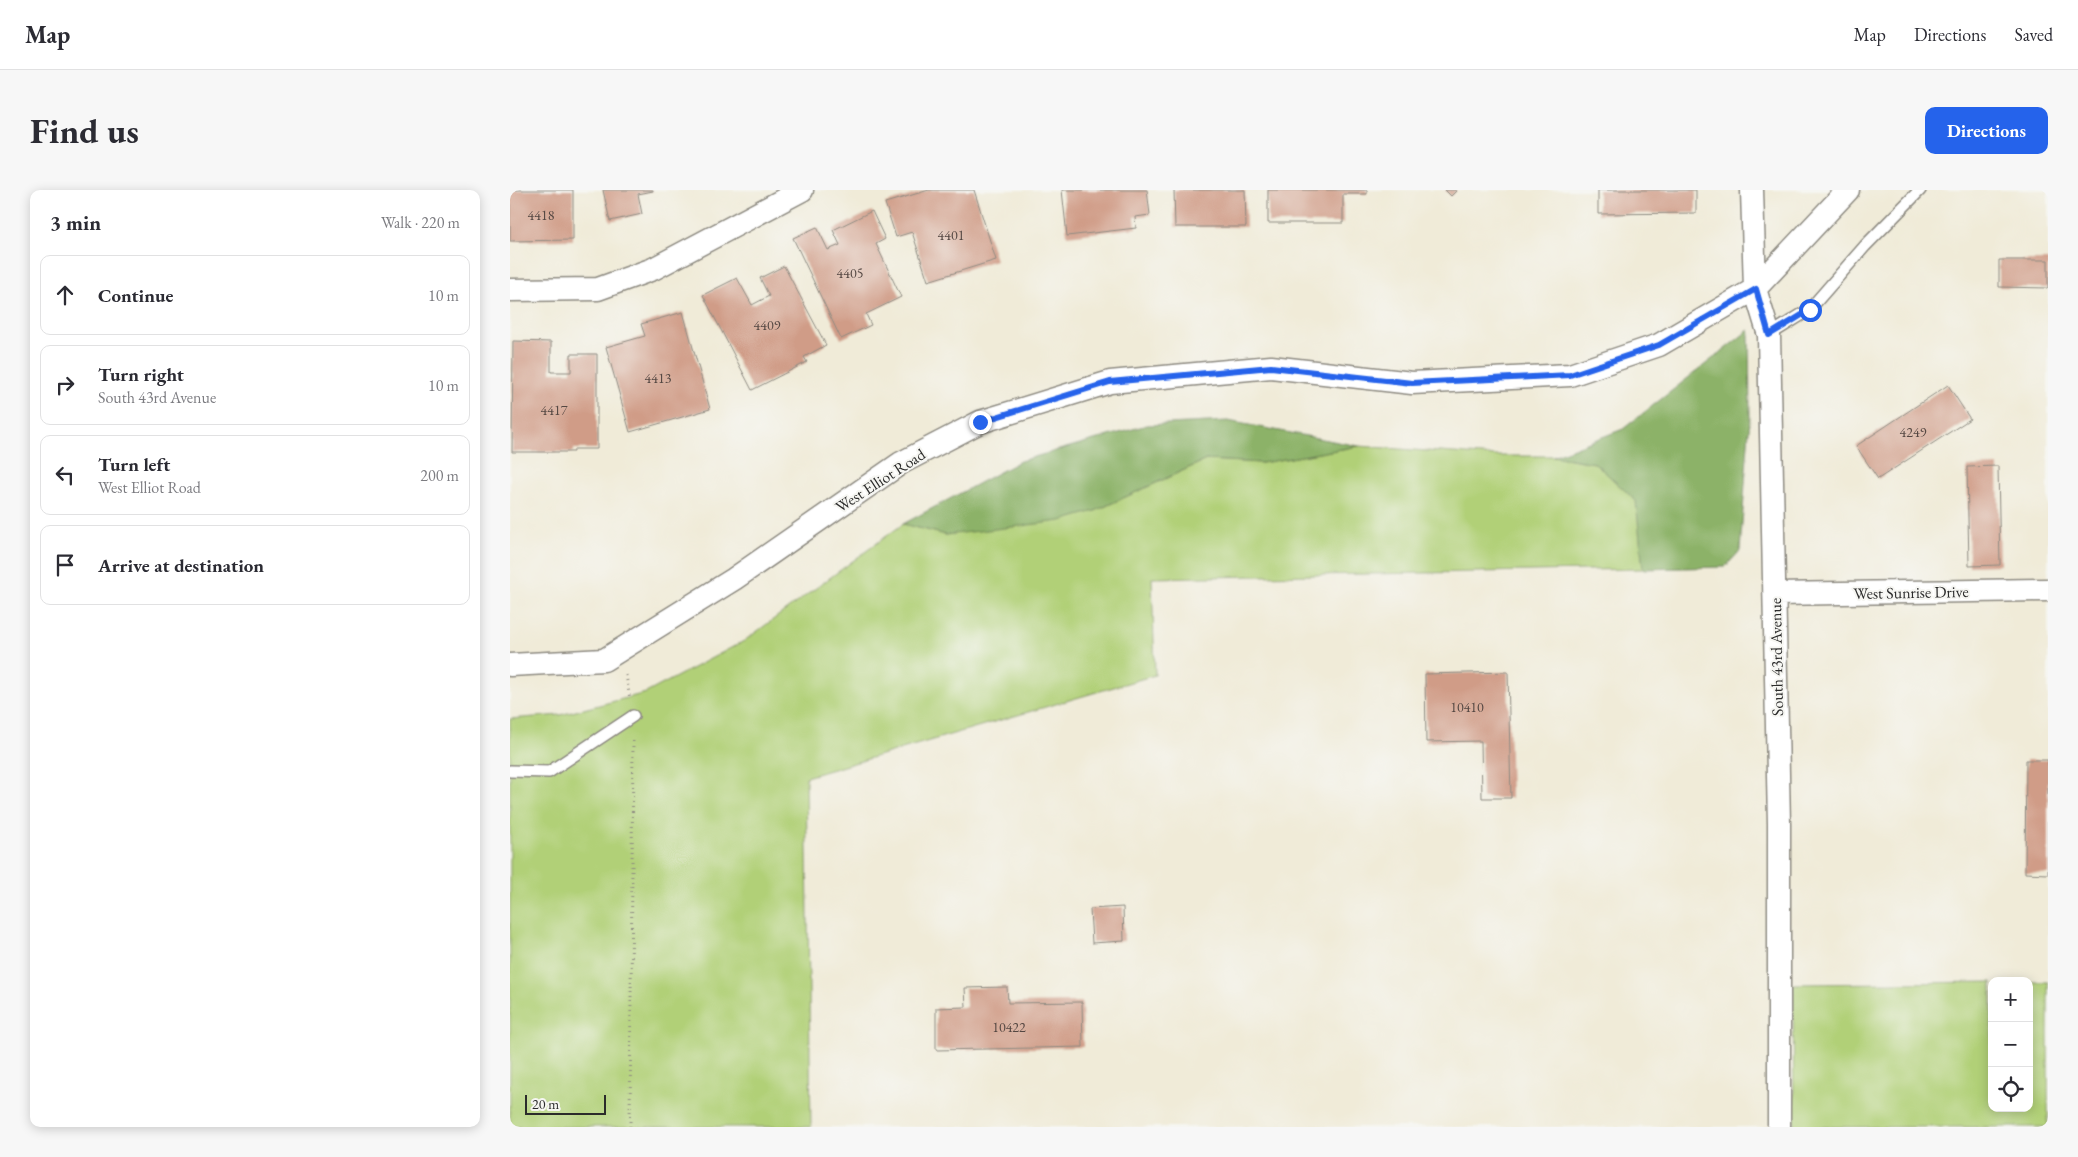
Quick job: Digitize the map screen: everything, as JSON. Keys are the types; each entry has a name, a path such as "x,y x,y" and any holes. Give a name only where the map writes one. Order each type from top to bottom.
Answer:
{"street":[{"path":"510,290 598,289 653,269 802,190"},
{"name":"South 43rd Avenue","path":"1752,190 1756,289 1769,335 1779,824 1779,1127"},
{"name":"West Elliot Road","path":"510,665 604,660 734,579 901,463 980,422 1110,382 1271,367 1412,383 1570,375 1659,345 1756,289 1848,190"},
{"name":"West Sunrise Drive","path":"1775,594 2048,590"}],"lane":[{"path":"1769,335 1810,310 1865,246 1920,190"},
{"path":"510,771 549,772 633,716"}],"path":[{"path":"622,650 633,716 630,1127"}],"green space":[{"path":"1749,330 1750,417 1740,551 1725,567 1643,569 1636,501 1595,463 1553,456 1623,429"},
{"path":"1228,421 1359,446 1262,463 1206,460 1095,511 1061,521 946,535 903,524 1020,461 1147,425"},
{"path":"1359,446 1495,456 1553,456 1595,463 1637,501 1643,569 1152,578 1155,675 806,777 811,1127 510,1127 510,719 560,715 646,693 744,641 903,524 946,535 1095,511 1206,460 1262,463"},
{"path":"1988,982 1988,1112 2033,1112 2033,982 2048,982 2048,1127 1794,1127 1793,984"}],"building":[{"path":"510,190 573,190 573,240 510,241"},
{"path":"603,190 653,191 638,194 642,214 610,221"},
{"path":"929,190 974,190 996,260 928,281 912,232 896,237 885,203"},
{"path":"1062,190 1147,190 1150,215 1135,217 1136,228 1067,236"},
{"path":"1174,190 1245,190 1246,227 1175,227"},
{"path":"1268,190 1367,190 1367,194 1343,194 1343,223 1268,223"},
{"path":"1445,190 1457,190 1451,196"},
{"path":"1598,190 1696,190 1696,213 1598,214"},
{"path":"872,211 885,239 876,244 901,297 866,314 871,325 841,339 793,238 817,227 828,250 840,245 833,230"},
{"path":"1999,260 2048,260 2048,288 1999,287"},
{"path":"784,266 826,345 804,357 807,362 752,390 703,295 737,278 752,305 769,296 760,278"},
{"path":"683,312 710,409 630,432 606,347 645,336 641,324"},
{"path":"513,341 551,342 551,372 571,372 571,354 597,354 597,449 574,449 574,452 512,452"},
{"path":"1948,385 1970,419 1878,479 1856,446"},
{"path":"1998,466 2000,565 1969,566 1967,467"},
{"path":"1508,672 1511,798 1482,798 1481,741 1426,742 1425,674"},
{"path":"2026,760 2048,760 2048,874 2025,873"},
{"path":"1123,907 1124,941 1092,943 1090,909"},
{"path":"1007,987 1008,1003 1082,1002 1083,1047 936,1050 936,1008 966,1007 965,988"}],"route":[{"path":"980,422 1110,382 1271,367 1412,383 1570,375 1659,345 1756,289 1769,335 1810,310"}]}
